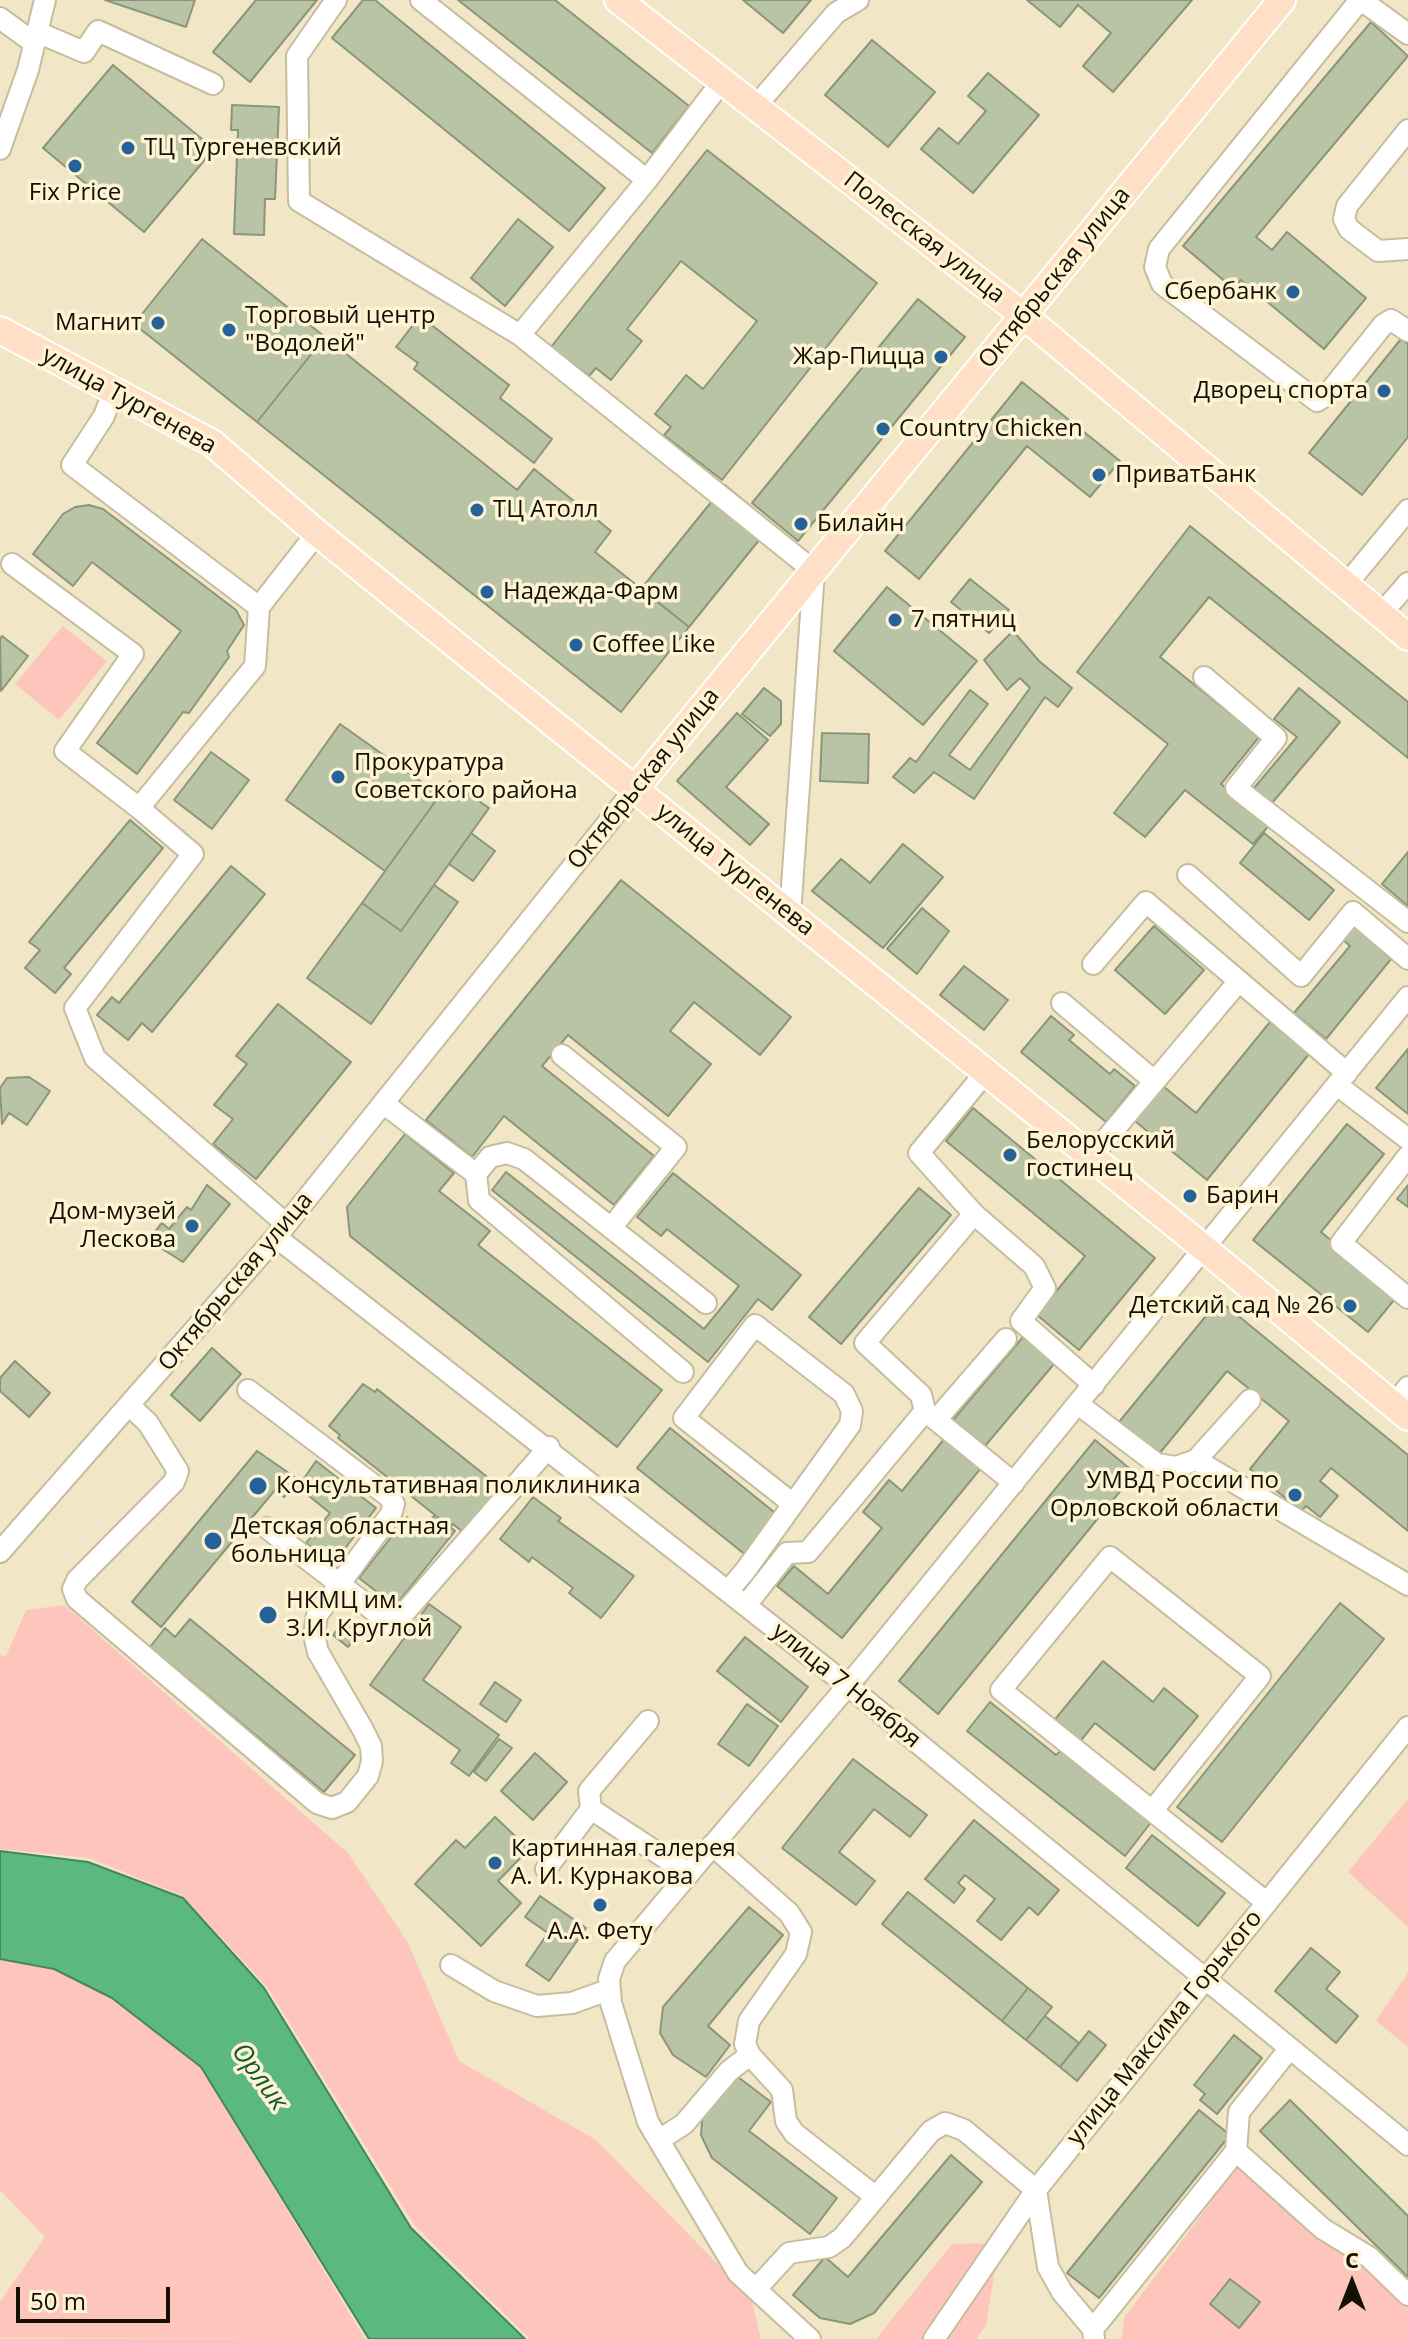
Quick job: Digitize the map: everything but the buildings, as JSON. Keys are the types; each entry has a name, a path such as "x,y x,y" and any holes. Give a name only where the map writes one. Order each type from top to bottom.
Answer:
{"main road":[{"name":"Полесская улица","path":"618,0 1024,316 1408,637"},
{"name":"Октябрьская улица","path":"635,789 1282,0"},
{"name":"улица Тургенева","path":"0,330 212,443 317,533 790,915 1205,1249 1403,1403"}],"street":[{"path":"0,149 45,0"},
{"path":"336,0 297,56 299,201 520,335 814,571 790,915"},
{"path":"421,0 647,180"},
{"path":"755,107 836,13 858,0"},
{"path":"1408,34 1360,0 1159,249 1155,267 1162,284 1317,401 1327,395 1383,325 1391,320 1408,331"},
{"path":"0,18 36,37 84,52 98,31 213,84"},
{"path":"520,335 647,180 722,81"},
{"path":"1408,130 1347,206 1344,219 1349,229 1378,251 1408,249"},
{"path":"114,390 104,416 72,465 259,607"},
{"path":"1346,585 1408,510"},
{"path":"12,564 133,654 65,751 139,808 255,666 259,607 317,533"},
{"path":"1381,614 1408,583"},
{"path":"1204,677 1276,738 1236,788 1408,922"},
{"name":"Октябрьская улица","path":"0,1552 281,1230 635,789"},
{"name":"улица 7 Ноября","path":"139,808 193,854 75,1008 95,1058 281,1230 847,1685 1408,2145"},
{"path":"1188,875 1301,976 1353,912 1408,959"},
{"path":"1093,964 1146,902 1239,981 1408,1139"},
{"path":"1091,1157 1239,981"},
{"path":"810,2339 738,2273 648,2122 608,1990 615,1961 1014,1483 1408,997"},
{"path":"1062,1003 1153,1080"},
{"path":"562,1055 676,1147 611,1228"},
{"path":"986,1072 919,1153 974,1214 1034,1266 1045,1288 1021,1321 1094,1385"},
{"path":"383,1103 476,1174"},
{"path":"683,1372 479,1200 476,1174 490,1157 507,1153 524,1159 706,1303"},
{"path":"1408,1156 1341,1243 1408,1298"},
{"path":"974,1214 865,1343 921,1395 931,1416 1014,1483"},
{"path":"728,1591 793,1504 850,1425 852,1411 844,1394 755,1325 684,1418 793,1504"},
{"path":"746,1605 787,1553 808,1552 931,1416 1006,1339"},
{"path":"130,1406 148,1423 178,1471 174,1482 77,1580 73,1589 77,1599 317,1803 332,1808 347,1802 368,1776 372,1761 371,1746 318,1652 314,1635 317,1615 391,1514 394,1504 388,1496 248,1390"},
{"path":"1078,1404 1157,1464 1176,1467 1196,1460 1250,1400"},
{"path":"267,1528 380,1619 390,1623 399,1619 549,1447"},
{"path":"1196,1460 1408,1585"},
{"path":"1153,1810 1260,1676 1110,1557 1001,1690 1266,1902"},
{"path":"546,1869 591,1809 589,1791 648,1721"},
{"name":"улица Максима Горького","path":"934,2339 1036,2190 1408,1727"},
{"path":"591,1809 688,1873"},
{"path":"712,1845 789,1913 801,1932 796,1954 749,2021 745,2044 750,2055 782,2090 786,2121 794,2133 876,2197"},
{"path":"451,1965 494,1991 537,2006 572,2003 608,1990"},
{"path":"756,2289 789,2253 829,2247 842,2238 931,2131 945,2123 964,2130 1036,2190 1048,2267 1093,2334 1236,2151 1239,2112 1290,2048"},
{"path":"659,2140 684,2124 729,2071 750,2055"},
{"path":"1236,2151 1323,2229 1369,2257 1408,2295"}],"shaded area":[{"path":"63,626 107,661 59,720 15,684"},
{"path":"64,1605 348,1853 407,1941 459,2061 596,2140 751,2298 761,2339 530,2339 415,2226 267,1987 183,1896 89,1858 0,1849 0,1655 6,1656 26,1610"},
{"path":"1408,1799 1408,1927 1348,1872"},
{"path":"0,1959 54,1969 112,1998 201,2067 365,2339 0,2338 0,2302 45,2237 0,2190"},
{"path":"1408,1973 1408,2047 1376,2021"},
{"path":"1238,2166 1319,2240 1367,2266 1408,2305 1408,2339 1122,2339 1124,2318"},
{"path":"999,2243 986,2325 976,2339 876,2339 952,2244"}],"water":[{"name":"Орлик","path":"0,1851 88,1862 183,1898 264,1988 411,2228 525,2339 369,2339 201,2067 112,1998 54,1969 0,1959"}],"place":[{"name":"ТЦ Тургеневский","path":"128,148"},
{"name":"Fix Price","path":"75,166"},
{"name":"Сбербанк","path":"1293,292"},
{"name":"Магнит","path":"158,323"},
{"name":"Торговый центр \"Водолей\"","path":"229,330"},
{"name":"Жар-Пицца","path":"941,357"},
{"name":"Дворец спорта","path":"1384,391"},
{"name":"Country Chicken","path":"883,429"},
{"name":"ПриватБанк","path":"1099,475"},
{"name":"ТЦ Атолл","path":"477,510"},
{"name":"Билайн","path":"801,524"},
{"name":"Надежда-Фарм","path":"487,592"},
{"name":"7 пятниц","path":"895,620"},
{"name":"Coffee Like","path":"576,645"},
{"name":"Прокуратура Советского района","path":"338,777"},
{"name":"Белорусский гостинец","path":"1010,1155"},
{"name":"Барин","path":"1190,1196"},
{"name":"Дом-музей Лескова","path":"192,1226"},
{"name":"Детский сад № 26","path":"1350,1306"},
{"name":"Консультативная поликлиника","path":"258,1486"},
{"name":"УМВД России по Орловской области","path":"1295,1495"},
{"name":"Детская областная больница","path":"213,1541"},
{"name":"НКМЦ им. З.И. Круглой","path":"268,1615"},
{"name":"Картинная галерея А. И. Курнакова","path":"495,1863"},
{"name":"А.А. Фету","path":"600,1905"}]}
